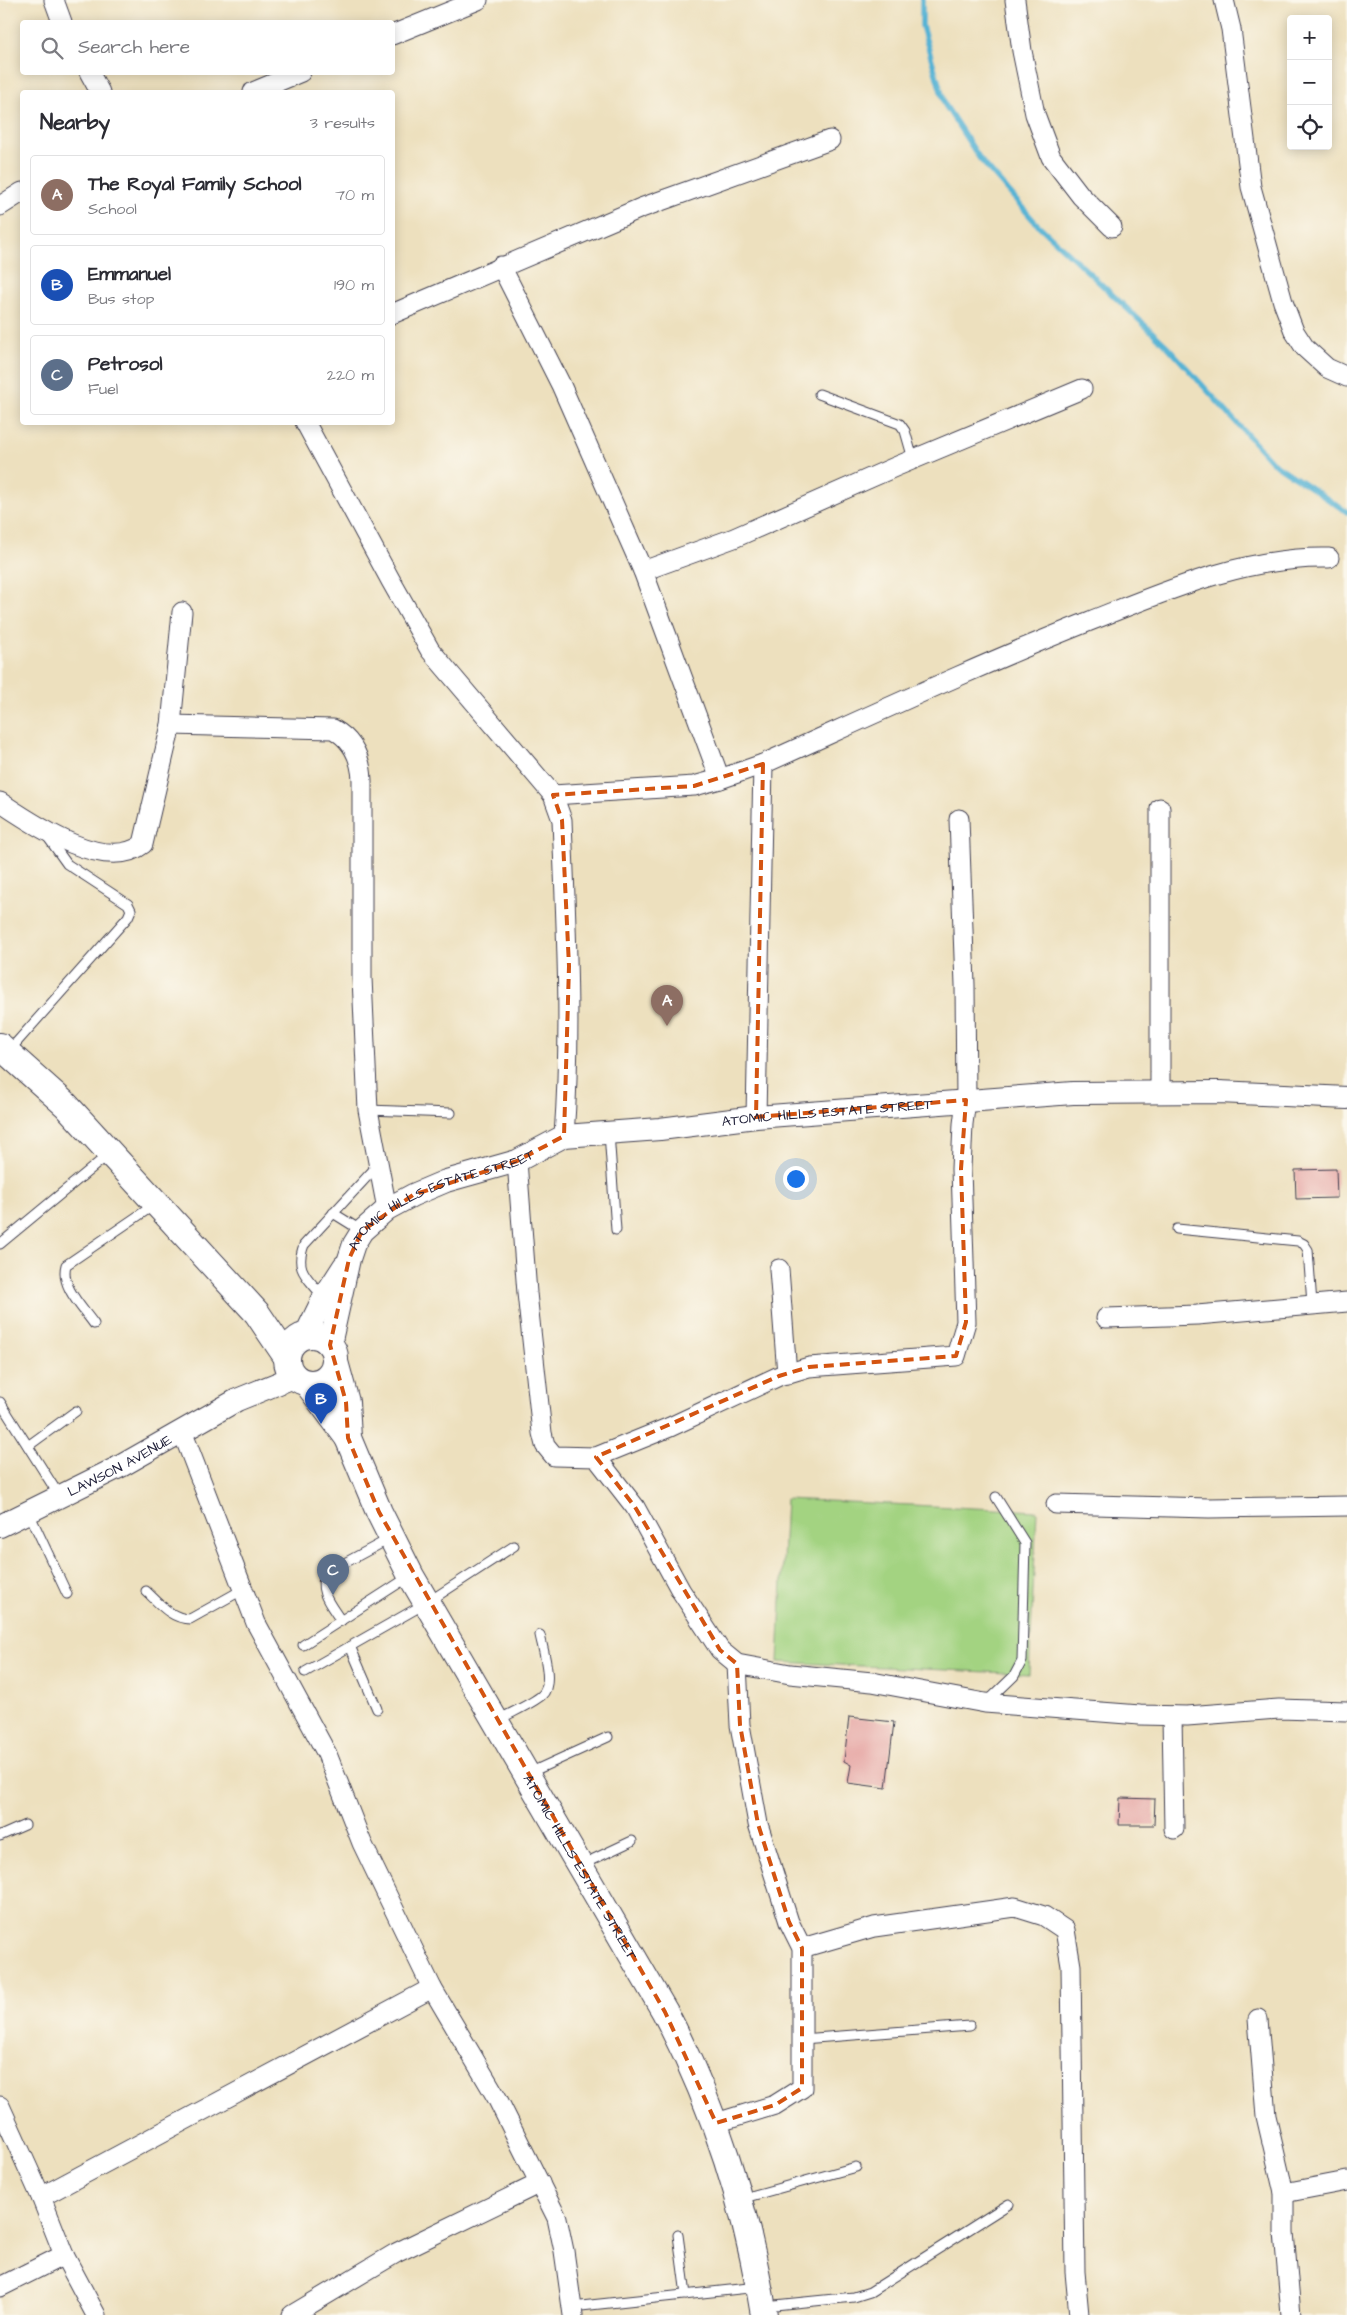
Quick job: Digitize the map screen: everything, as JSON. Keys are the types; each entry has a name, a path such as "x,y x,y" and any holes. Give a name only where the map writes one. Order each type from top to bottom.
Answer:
{"main road":[{"path":"4,1049 66,1105 257,1313 296,1359 322,1381 328,1376 332,1353 319,1336 296,1359"},
{"name":"ATOMIC HILLS ESTATE STREET","path":"332,1353 346,1402 348,1438"},
{"name":"ATOMIC HILLS ESTATE STREET","path":"296,1359 348,1438 361,1472 411,1576 428,1602 578,1866 669,2020 702,2087 716,2123 740,2199 762,2303"}],"street":[{"path":"54,0 61,20"},
{"path":"395,34 478,0"},
{"path":"1015,0 1022,51 1035,114 1051,157 1081,196 1112,228"},
{"path":"1224,0 1231,29 1251,187 1283,302 1294,331 1305,348 1327,368 1347,377"},
{"path":"91,75 99,90"},
{"path":"258,90 294,75"},
{"path":"395,313 641,208 830,140"},
{"path":"0,206 20,193"},
{"path":"501,266 561,385 643,571 720,779"},
{"path":"643,571 734,538 913,459 1082,388"},
{"path":"307,425 430,650 553,795 562,820 569,966 569,1074 564,1136"},
{"path":"553,795 694,786 720,779 764,764 1027,646 1217,573 1299,558 1330,558"},
{"path":"0,802 42,830 85,848 118,854 133,852 143,844 171,725 182,612"},
{"path":"171,725 323,728 344,735 352,745 361,768 362,780 362,978 368,1110 377,1166 387,1209"},
{"path":"756,1117 764,764"},
{"path":"1160,808 1160,1091"},
{"path":"517,1161 527,1293 542,1432 545,1445 554,1456 596,1457 787,1374 809,1367 956,1356 966,1322 961,1169 966,1100 965,985 959,819"},
{"name":"ATOMIC HILLS ESTATE STREET","path":"332,1353 349,1259 354,1244 362,1231 387,1209 413,1195 446,1181 517,1161 564,1136 660,1129 756,1117 1074,1093 1160,1091 1266,1093 1347,1098"},
{"name":"ATOMIC HILLS ESTATE STREET","path":"296,1359 324,1297 349,1259"},
{"path":"779,1269 787,1374"},
{"path":"1106,1318 1197,1315 1347,1302"},
{"name":"LAWSON AVENUE","path":"0,1526 60,1497 237,1400 296,1359"},
{"path":"182,1431 256,1623 327,1754 362,1843 432,1988 497,2098 556,2218 564,2250 572,2311"},
{"path":"596,1457 635,1507 681,1591 720,1650 737,1664 790,1674 872,1682 986,1703 1172,1716 1279,1709 1347,1711"},
{"path":"1056,1504 1209,1508 1347,1506"},
{"path":"716,2123 775,2105 802,2088 802,1948 789,1922 758,1824 740,1724 737,1664"},
{"path":"1172,1716 1174,1829"},
{"path":"802,1948 874,1927 1015,1907 1044,1916 1065,1930 1071,1966 1075,2272 1079,2315"},
{"path":"41,2197 432,1988"},
{"path":"1258,2019 1266,2116 1284,2193 1284,2232 1292,2315"},
{"path":"0,2106 41,2197 64,2255 96,2315"},
{"path":"1284,2193 1347,2181"},
{"path":"292,2315 396,2253 540,2183"},
{"path":"0,2287 64,2255"}],"lane":[{"path":"819,394 900,424 905,431 913,459"},
{"path":"4,1049 128,917 131,910 128,904 67,864 42,830"},
{"path":"368,1110 451,1113"},
{"path":"609,1132 616,1230"},
{"path":"0,1244 110,1154"},
{"path":"324,1297 300,1267 299,1258 304,1245 377,1166"},
{"path":"94,1324 65,1282 63,1273 66,1265 156,1204"},
{"path":"333,1213 362,1231"},
{"path":"1177,1229 1304,1244 1308,1250 1312,1304"},
{"path":"0,1402 60,1497"},
{"path":"28,1446 76,1411"},
{"path":"986,1703 1014,1676 1022,1661 1025,1544 996,1497"},
{"path":"29,1512 67,1594"},
{"path":"341,1621 322,1590 322,1581 326,1573 392,1538"},
{"path":"305,1672 428,1602 514,1546"},
{"path":"303,1645 411,1576"},
{"path":"146,1591 171,1614 181,1619 190,1619 242,1590"},
{"path":"496,1722 542,1695 546,1687 548,1675 540,1635"},
{"path":"350,1646 377,1709"},
{"path":"527,1774 608,1737"},
{"path":"0,1836 25,1825"},
{"path":"578,1866 632,1841"},
{"path":"802,2039 970,2026"},
{"path":"740,2199 856,2167"},
{"path":"572,2311 686,2295 762,2303 854,2297 870,2292 1010,2204"},
{"path":"678,2235 686,2295"}],"highlighted area":[{"path":"763,764 756,1117 966,1100 961,1169 966,1322 956,1356 809,1367 779,1376 596,1457 635,1507 720,1650 737,1664 740,1725 758,1824 789,1922 802,1948 802,2088 775,2105 716,2123 665,2012 379,1512 348,1438 346,1402 330,1345 349,1259 362,1231 413,1195 517,1161 564,1136 569,966 562,820 553,795 694,786"}],"green space":[{"path":"786,1499 1037,1511 1029,1674 778,1662"}],"building":[{"path":"1336,1169 1337,1198 1296,1199 1295,1170"},
{"path":"849,1717 894,1722 886,1788 848,1783 851,1765 844,1761"},
{"path":"1120,1798 1155,1799 1154,1825 1119,1825"}],"waterway":[{"path":"922,0 922,26 945,105 980,159 1036,223 1168,347 1272,462 1347,512"}],"place":[{"name":"The Royal Family School","path":"667,1026"},
{"name":"Emmanuel","path":"321,1424"},
{"name":"Petrosol","path":"333,1595"}]}
